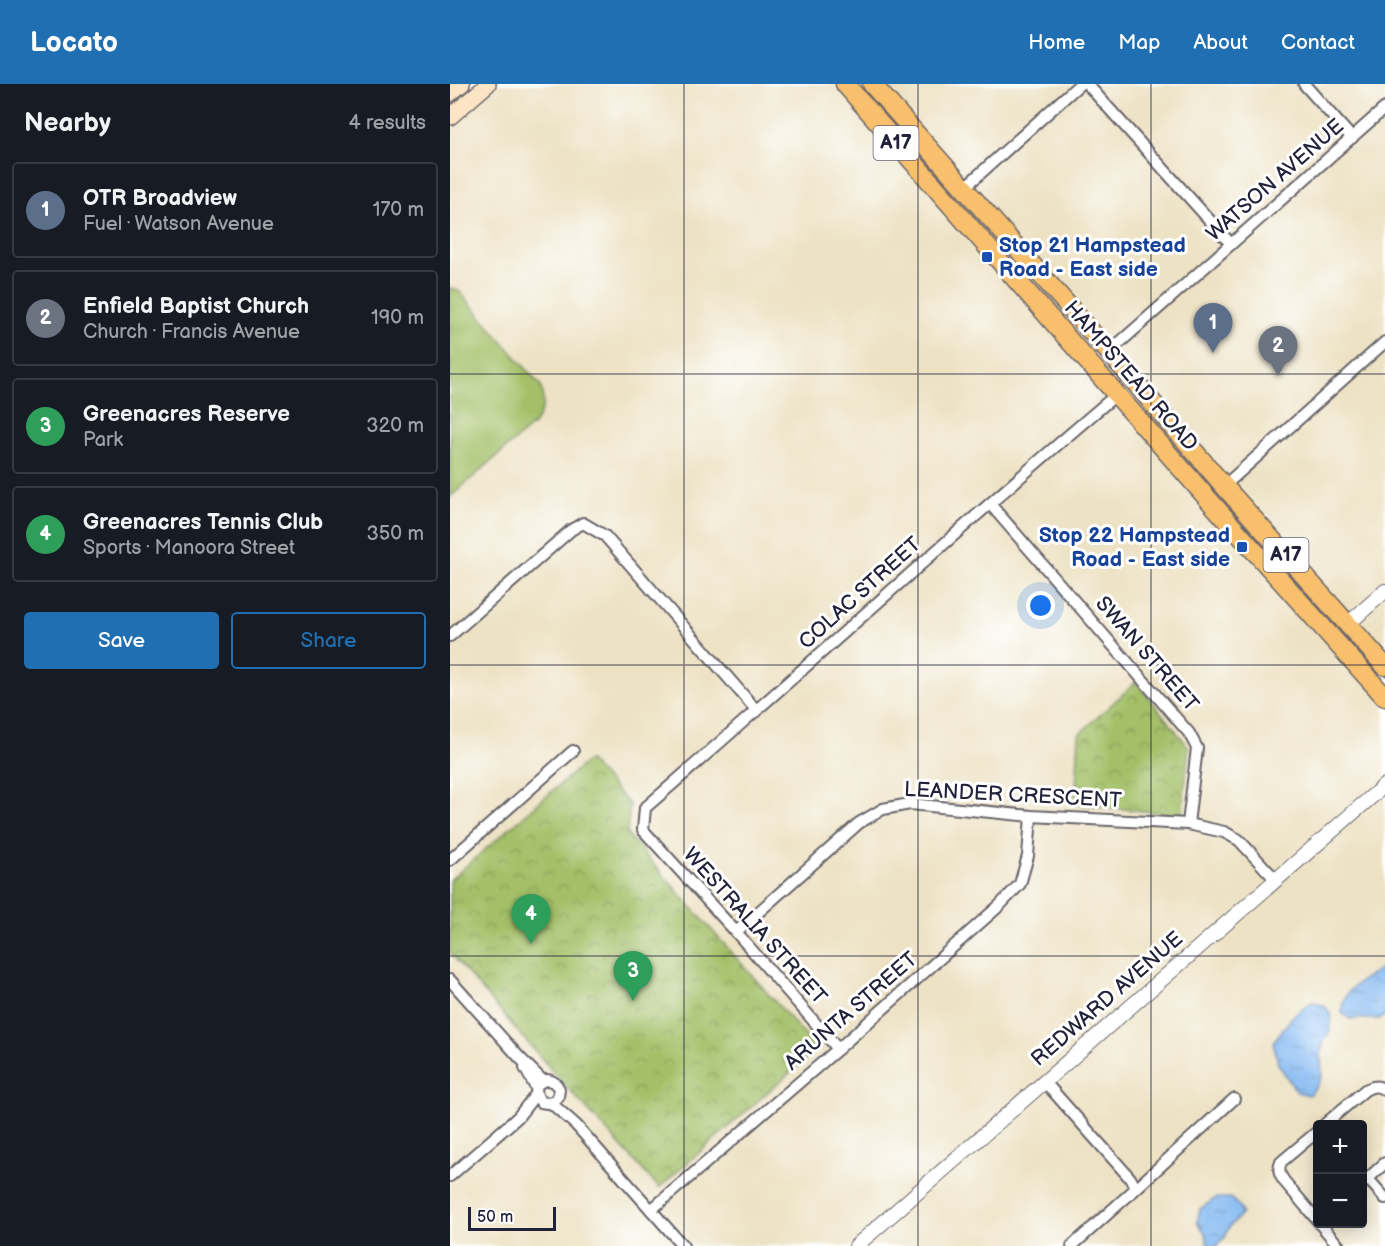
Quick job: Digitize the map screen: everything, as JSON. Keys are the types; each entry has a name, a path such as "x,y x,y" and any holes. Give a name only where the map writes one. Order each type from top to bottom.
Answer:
{"highway":[{"name":"HAMPSTEAD ROAD","path":"845,84 1208,499 1385,697"},
{"name":"HAMPSTEAD ROAD","path":"872,84 1385,666"},
{"path":"948,202 964,188"},
{"path":"1093,366 1109,352"},
{"path":"1117,394 1133,381"},
{"path":"1208,499 1224,486"},
{"path":"1333,638 1348,624"}],"main road":[{"path":"450,94 462,84"},
{"path":"450,117 488,84"}],"street":[{"path":"964,188 1080,84"},
{"path":"1087,84 1231,244"},
{"path":"1304,84 1352,138"},
{"name":"WATSON AVENUE","path":"1109,352 1385,108"},
{"path":"1224,486 1385,342"},
{"name":"COLAC STREET","path":"643,830 645,808 1117,394"},
{"name":"SWAN STREET","path":"990,504 1190,734 1197,748 1188,824"},
{"path":"450,636 571,530 583,523 605,536 757,711"},
{"path":"1348,624 1385,591"},
{"path":"450,860 573,752"},
{"name":"REDWARD AVENUE","path":"856,1246 1385,785"},
{"name":"LEANDER CRESCENT","path":"736,932 859,823 883,809 910,804 1031,816 1188,824 1224,832 1239,840 1276,880"},
{"name":"ARUNTA STREET","path":"651,1210 999,906 1020,884 1028,856 1031,816"},
{"name":"WESTRALIA STREET","path":"643,830 838,1049"},
{"path":"450,980 519,1057 538,1087 539,1100 551,1101 576,1125 683,1246"},
{"path":"450,1176 518,1117 551,1101 559,1089 557,1084 550,1080 538,1087 518,1117"},
{"path":"1044,1081 1130,1178 1134,1185 1133,1191"},
{"path":"1331,1120 1372,1086 1385,1090"},
{"path":"1072,1246 1234,1099"},
{"path":"1313,1134 1281,1162 1279,1174 1313,1215"},
{"path":"1367,1179 1385,1163"},
{"path":"1367,1183 1385,1198"},
{"path":"1324,1228 1339,1246"}],"green space":[{"path":"450,288 458,290 540,385 543,400 540,415 534,424 450,497"},
{"path":"1136,682 1189,747 1182,815 1075,804 1079,734"},
{"path":"588,760 630,805 627,834 817,1049 659,1188 553,1072 450,953 450,880"}],"water":[{"path":"1385,966 1385,1016 1379,1019 1350,1019 1342,1013 1345,997 1350,990"},
{"path":"1312,1002 1325,1006 1332,1017 1330,1030 1322,1046 1322,1075 1317,1086 1309,1095 1297,1092 1278,1064 1273,1042 1293,1016"},
{"path":"1216,1198 1230,1198 1239,1206 1242,1213 1217,1246 1208,1246 1206,1234 1197,1222 1200,1209"}],"place":[{"name":"Stop 21 Hampstead Road - East side","path":"987,257"},
{"name":"OTR Broadview","path":"1213,353"},
{"name":"Enfield Baptist Church","path":"1278,376"},
{"name":"Stop 22 Hampstead Road - East side","path":"1242,547"},
{"name":"Greenacres Tennis Club","path":"531,944"},
{"name":"Greenacres Reserve","path":"633,1001"}]}
